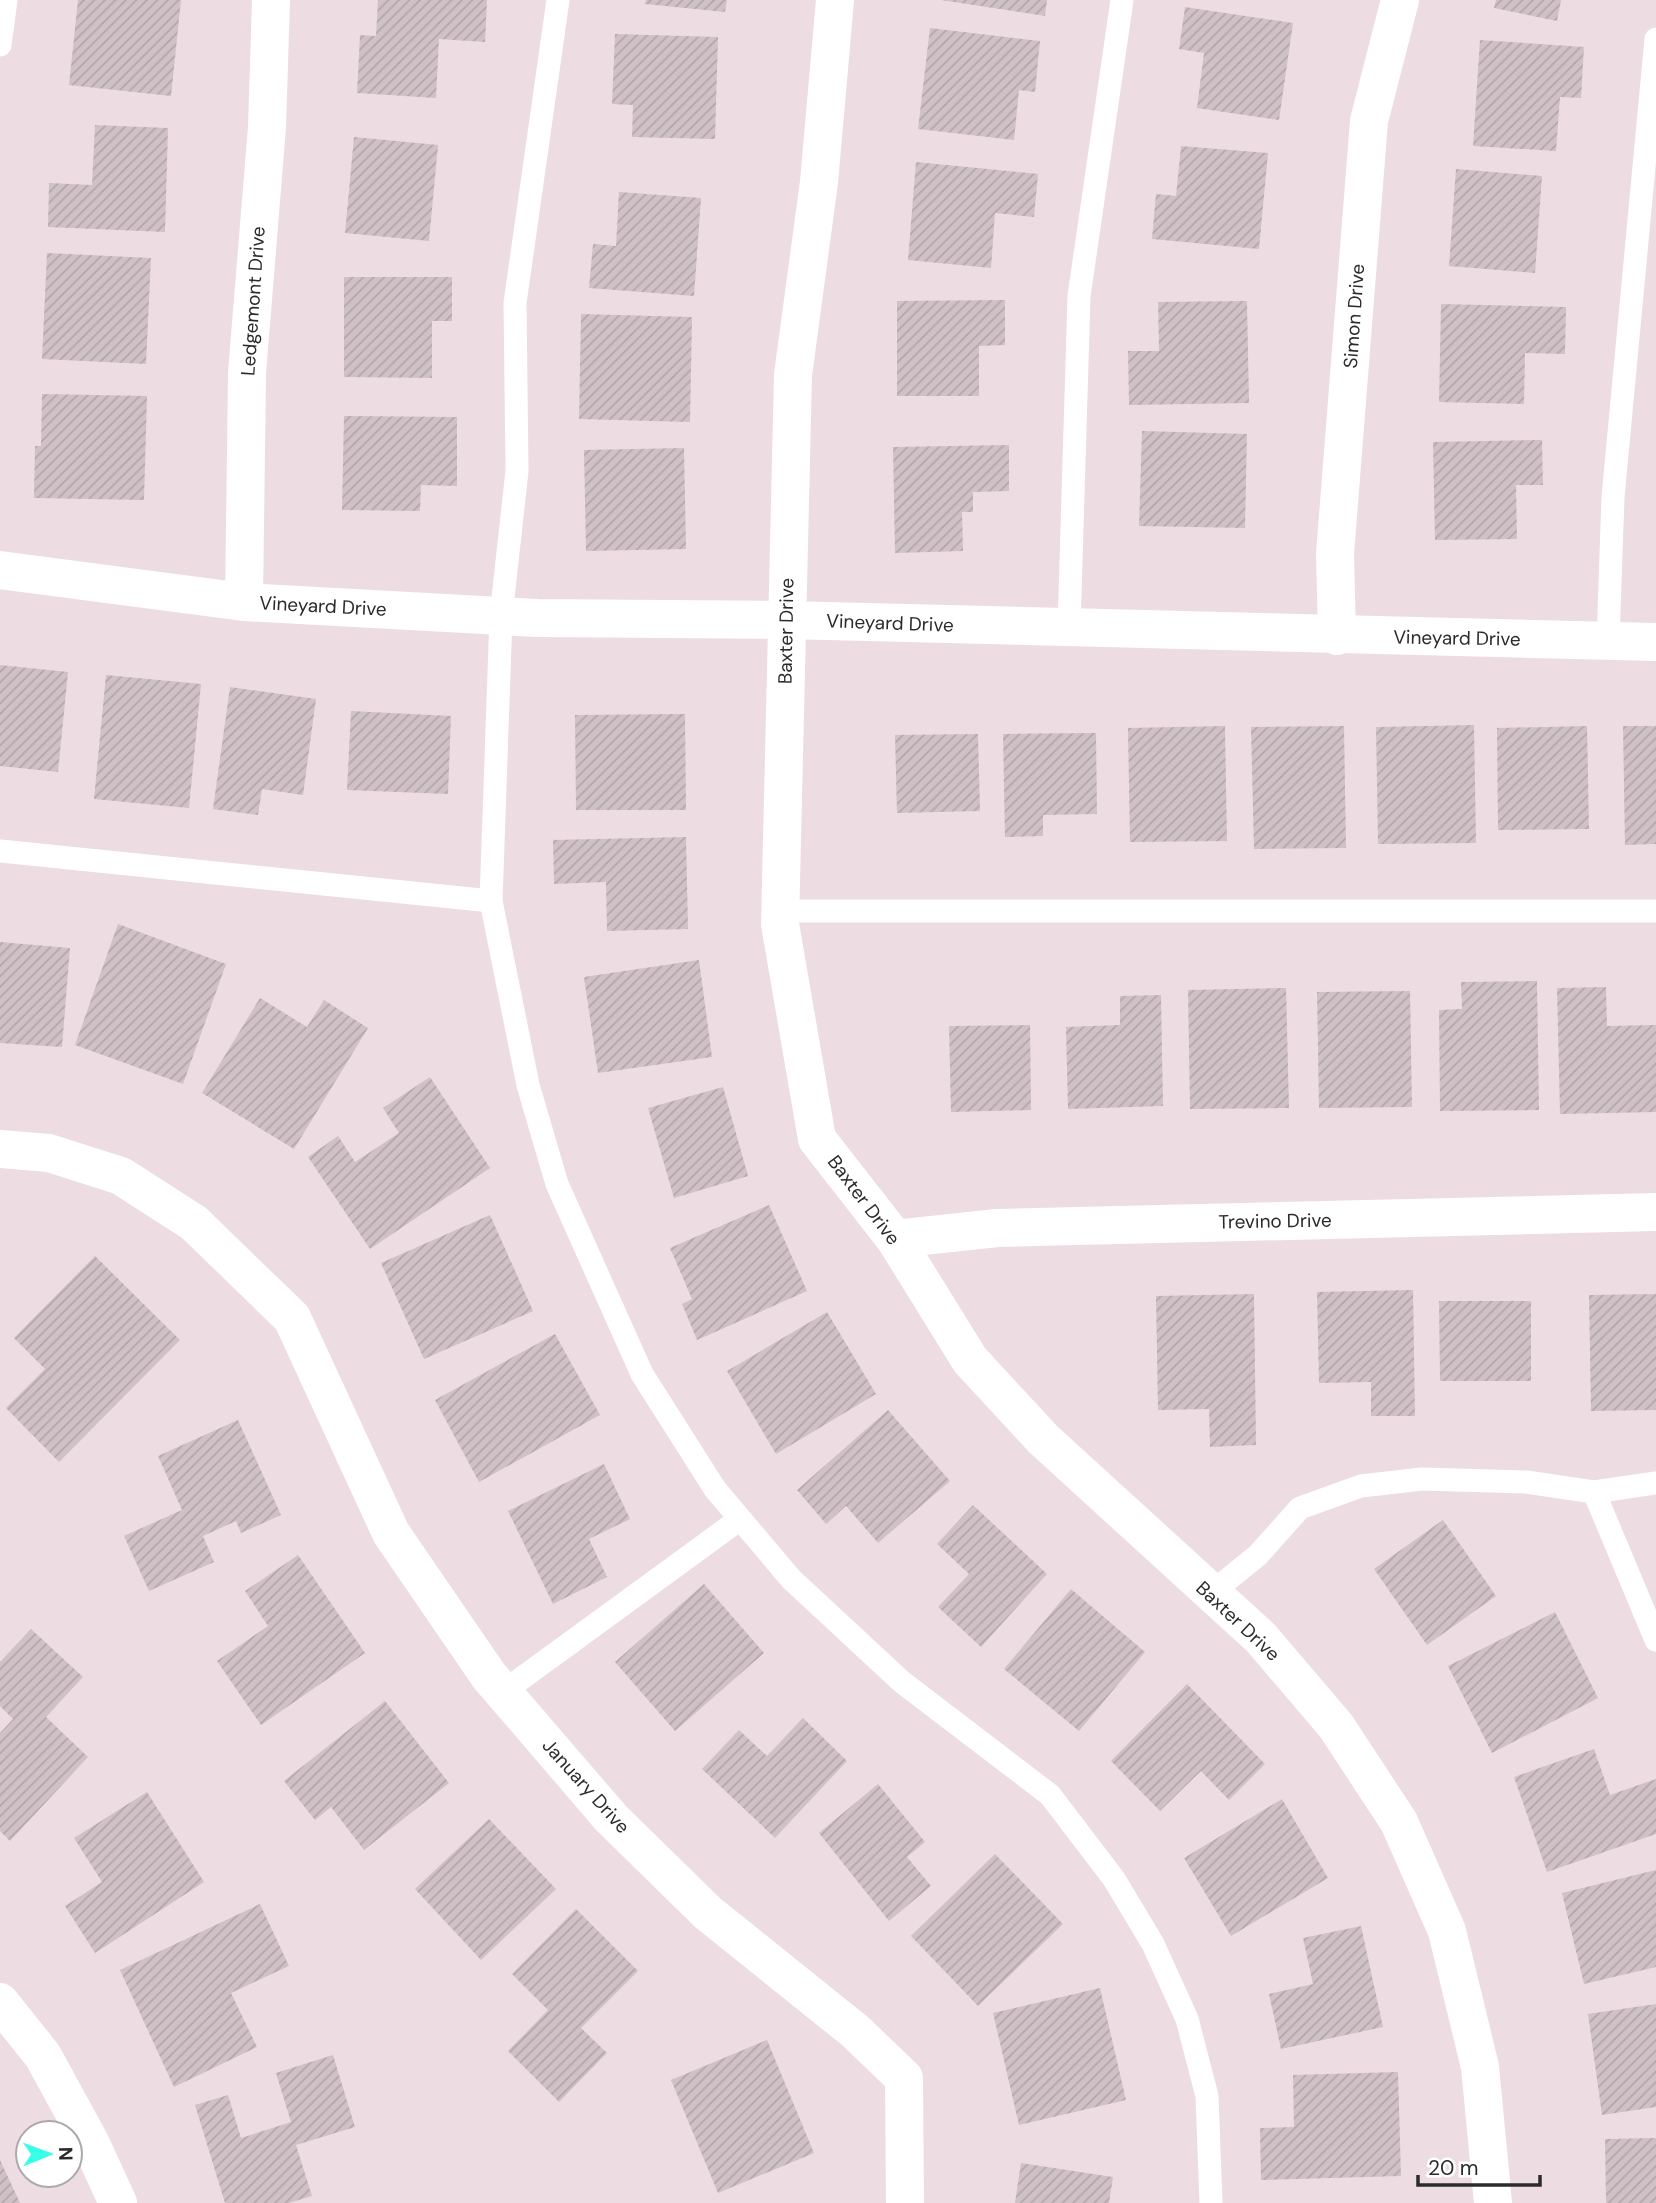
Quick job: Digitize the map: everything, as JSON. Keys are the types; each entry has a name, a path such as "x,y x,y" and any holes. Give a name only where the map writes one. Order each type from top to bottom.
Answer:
{"street":[{"name":"Ledgemont Drive","path":"244,602 247,373 267,127 271,0"},
{"name":"Baxter Drive","path":"835,0 819,181 793,375 780,911 817,1139 895,1239 970,1360 1043,1439 1261,1638 1336,1726 1399,1822 1447,1931 1477,2053 1493,2203"},
{"name":"Simon Drive","path":"1336,636 1335,554 1369,121 1400,0"},
{"name":"Vineyard Drive","path":"0,570 244,602 501,616 786,620 1656,642"},
{"name":"January Drive","path":"0,1149 50,1153 121,1176 194,1223 292,1318 391,1533 489,1676 611,1818 708,1913 855,2031 904,2078 905,2203"},
{"name":"Trevino Drive","path":"895,1239 997,1228 1656,1212"},
{"path":"0,2003 43,2056 90,2141 118,2203"}],"lane":[{"path":"0,45 6,0"},
{"path":"558,0 515,303 517,471 501,616 491,901 528,1085 557,1184 642,1374 715,1489 791,1579 902,1682 1050,1795 1114,1879 1153,1944 1186,2019 1207,2096 1211,2203"},
{"path":"1069,628 1079,296 1122,0"},
{"path":"1608,641 1613,497 1656,39"},
{"path":"0,851 491,901"},
{"path":"780,911 1656,911"},
{"path":"1210,1594 1258,1555 1300,1508 1361,1486 1422,1479 1526,1482 1594,1492 1656,1483"},
{"path":"1594,1492 1656,1640"},
{"path":"503,1692 740,1519"}],"building":[{"path":"78,0 181,0 171,96 69,85"},
{"path":"378,0 487,0 485,42 439,39 436,98 357,93 360,35 376,36"},
{"path":"646,0 727,0 725,12 645,4"},
{"path":"941,0 1047,0 1045,16"},
{"path":"1496,0 1561,0 1557,21 1494,8"},
{"path":"1185,7 1293,23 1279,120 1197,108 1204,53 1179,49"},
{"path":"930,28 1040,41 1035,92 1019,90 1014,140 918,129"},
{"path":"615,34 718,37 715,139 632,137 633,105 612,104"},
{"path":"1480,40 1584,47 1581,98 1560,97 1556,151 1473,146"},
{"path":"95,125 168,128 165,232 48,227 49,183 92,185"},
{"path":"354,137 438,145 429,241 345,233"},
{"path":"1181,146 1268,153 1259,249 1152,239 1156,194 1176,196"},
{"path":"916,162 1038,174 1034,217 995,213 991,268 908,260"},
{"path":"1456,169 1542,176 1535,273 1449,266"},
{"path":"619,192 701,198 694,296 589,288 593,244 616,246"},
{"path":"47,253 151,258 146,364 42,359"},
{"path":"344,277 452,277 452,321 432,321 432,378 344,377"},
{"path":"1005,300 1005,345 979,346 979,396 897,396 897,301"},
{"path":"1247,301 1249,403 1129,405 1128,351 1159,351 1158,302"},
{"path":"1441,304 1566,307 1565,354 1525,353 1524,404 1439,402"},
{"path":"581,314 692,317 690,422 579,419"},
{"path":"42,394 147,396 144,500 34,498 35,446 41,446"},
{"path":"344,416 457,417 457,486 421,485 420,511 342,510"},
{"path":"1142,431 1247,434 1245,528 1139,526"},
{"path":"1542,440 1543,485 1516,485 1517,539 1435,540 1433,442"},
{"path":"1009,445 1009,491 973,492 973,512 962,512 963,551 895,553 893,447"},
{"path":"684,448 686,549 586,551 584,450"},
{"path":"0,665 68,672 58,772 0,766"},
{"path":"106,675 201,684 189,808 94,799"},
{"path":"230,687 316,699 303,795 262,789 258,815 213,809"},
{"path":"351,711 451,716 448,794 347,790"},
{"path":"685,714 686,810 576,810 575,715"},
{"path":"1474,725 1476,843 1378,844 1376,727"},
{"path":"1225,726 1227,841 1130,842 1128,728"},
{"path":"1344,726 1346,848 1254,849 1251,727"},
{"path":"1587,726 1589,829 1498,830 1497,728"},
{"path":"1623,726 1656,726 1656,844 1625,845"},
{"path":"1096,733 1097,814 1043,815 1043,836 1005,837 1003,734"},
{"path":"978,734 980,811 897,813 895,735"},
{"path":"686,837 688,929 607,931 606,882 554,884 553,840"},
{"path":"118,924 226,964 183,1084 75,1045"},
{"path":"0,942 70,948 62,1047 0,1043"},
{"path":"699,960 712,1057 598,1073 584,977"},
{"path":"1537,981 1539,1110 1440,1111 1439,1010 1462,1009 1461,982"},
{"path":"1606,987 1607,1026 1656,1025 1656,1112 1560,1114 1557,988"},
{"path":"1286,988 1289,1108 1190,1109 1188,990"},
{"path":"1410,991 1412,1107 1319,1108 1317,992"},
{"path":"1161,995 1163,1106 1068,1109 1066,1027 1120,1025 1120,996"},
{"path":"260,998 307,1027 324,1000 368,1028 294,1149 202,1093"},
{"path":"1030,1025 1031,1110 951,1112 949,1026"},
{"path":"430,1077 490,1168 370,1249 308,1157 338,1136 355,1162 399,1133 383,1108"},
{"path":"723,1087 748,1176 674,1198 648,1108"},
{"path":"769,1205 807,1291 697,1340 682,1304 692,1299 670,1248"},
{"path":"490,1215 533,1311 424,1359 381,1263"},
{"path":"95,1256 180,1340 59,1462 6,1408 45,1369 14,1338"},
{"path":"1413,1290 1415,1416 1371,1416 1371,1382 1319,1383 1317,1292"},
{"path":"1254,1294 1256,1445 1210,1447 1209,1409 1158,1410 1156,1296"},
{"path":"1656,1294 1656,1410 1591,1411 1589,1295"},
{"path":"1439,1301 1531,1301 1531,1381 1440,1381"},
{"path":"827,1312 876,1394 776,1454 727,1371"},
{"path":"555,1334 600,1415 479,1482 435,1400"},
{"path":"888,1410 950,1481 878,1543 846,1506 826,1524 797,1490"},
{"path":"238,1420 281,1515 241,1533 236,1521 203,1536 214,1562 149,1591 124,1536 182,1510 158,1456"},
{"path":"604,1464 630,1519 589,1539 607,1577 553,1604 508,1511"},
{"path":"973,1505 1047,1574 981,1647 938,1607 969,1574 937,1544"},
{"path":"1443,1520 1496,1596 1427,1645 1374,1569"},
{"path":"298,1555 365,1653 261,1725 217,1661 268,1626 245,1591"},
{"path":"704,1584 764,1653 675,1731 615,1662"},
{"path":"1071,1589 1145,1652 1079,1731 1004,1669"},
{"path":"1555,1612 1598,1698 1492,1753 1448,1666"},
{"path":"31,1629 83,1677 46,1717 88,1757 10,1841 0,1831 0,1733 13,1719 0,1706 0,1662"},
{"path":"1187,1684 1265,1764 1229,1800 1201,1771 1160,1811 1111,1761"},
{"path":"385,1701 449,1783 364,1850 331,1807 315,1820 284,1781"},
{"path":"803,1718 847,1761 775,1838 702,1769 739,1730 767,1756"},
{"path":"1594,1749 1610,1795 1656,1779 1656,1834 1547,1872 1514,1777"},
{"path":"878,1784 925,1842 907,1857 931,1886 889,1921 819,1833"},
{"path":"147,1792 204,1882 95,1953 65,1906 102,1882 74,1838"},
{"path":"1282,1799 1328,1878 1231,1936 1184,1858"},
{"path":"489,1819 556,1889 481,1960 415,1889"},
{"path":"995,1854 1063,1924 978,2006 911,1936"},
{"path":"1656,1870 1656,1967 1584,1984 1562,1893"},
{"path":"260,1904 289,1966 231,1993 257,2047 174,2087 120,1970"},
{"path":"576,1909 638,1971 581,2028 607,2053 559,2102 508,2051 548,2010 512,1974"},
{"path":"1361,1926 1383,2027 1281,2049 1269,1994 1313,1984 1303,1938"},
{"path":"1100,1988 1126,2100 1019,2125 993,2013"},
{"path":"1656,2004 1656,2107 1602,2115 1588,2014"},
{"path":"767,2040 814,2153 718,2193 671,2080"},
{"path":"333,2055 355,2127 296,2145 312,2196 289,2203 225,2203 195,2105 228,2095 241,2138 291,2122 276,2073"},
{"path":"1398,2072 1401,2176 1261,2180 1260,2128 1294,2127 1293,2075"},
{"path":"1656,2138 1656,2203 1606,2203 1605,2139"},
{"path":"0,2160 20,2203 0,2203"},
{"path":"1021,2163 1113,2177 1109,2203 1015,2203"}]}
